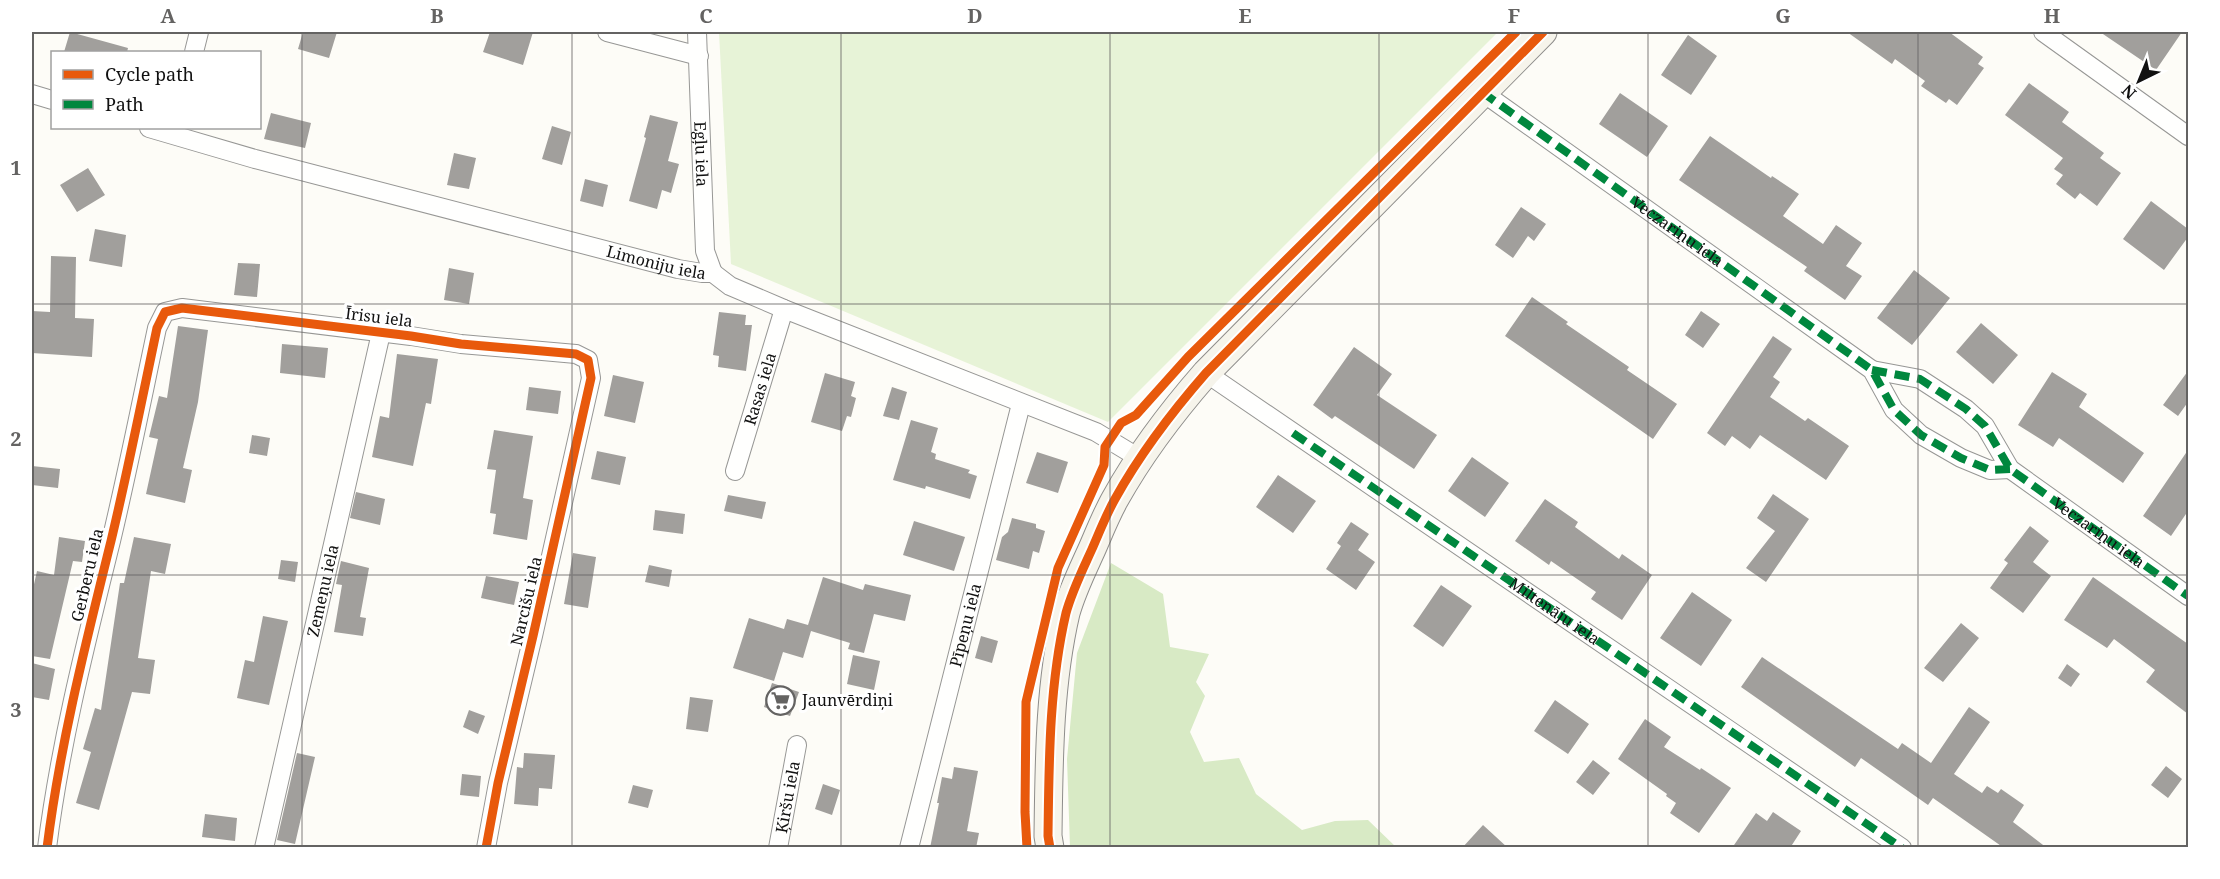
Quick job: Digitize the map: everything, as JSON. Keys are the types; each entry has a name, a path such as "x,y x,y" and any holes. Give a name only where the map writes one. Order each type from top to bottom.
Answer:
{"main road":[{"path":"1050,848 1048,836 1050,723 1056,667 1067,611 1084,566 1114,501 1139,458 1180,403 1206,374 1543,32"}],"street":[{"path":"194,51 199,32"},
{"path":"608,32 699,56"},
{"name":"Egļu iela","path":"697,32 705,251 713,273"},
{"path":"2043,32 2188,136"},
{"name":"Veczariņu iela","path":"1482,92 1872,370 1920,379 1966,409 1985,426 2010,469 2188,596"},
{"path":"32,94 51,100"},
{"name":"Limoniju iela","path":"157,129 173,131 255,159 643,260 702,273 713,273 730,286 784,309 1096,432 1139,458"},
{"name":"Īrisu iela","path":"165,312 182,309 461,344 576,354 588,360"},
{"name":"Rasas iela","path":"735,471 784,309"},
{"name":"Gerberu iela","path":"47,848 53,801 66,734 127,474 157,328 165,312"},
{"name":"Zemeņu iela","path":"264,848 381,333"},
{"name":"Narcišu iela","path":"486,848 498,783 591,378 588,360"},
{"name":"Veczariņu iela","path":"1872,370 1894,410 1921,435 1961,458 1990,470 2010,469"},
{"name":"Miltenāju iela","path":"1206,374 1902,848"},
{"name":"Pīpeņu iela","path":"909,848 1021,404"},
{"name":"Ķiršu iela","path":"778,848 797,745"}],"green space":[{"path":"719,32 1498,32 1108,422 731,264"},
{"path":"1111,563 1163,594 1170,647 1209,654 1196,682 1205,696 1190,732 1204,762 1239,758 1256,794 1302,830 1335,821 1368,820 1396,847 1070,847 1067,759 1077,653"}],"building":[{"path":"70,32 128,48 127,51 64,51"},
{"path":"303,32 337,32 329,58 298,49"},
{"path":"490,32 533,32 523,65 483,52"},
{"path":"1847,32 1949,32 1983,57 1978,64 1984,68 1957,105 1949,99 1946,103 1921,86 1925,81 1895,59 1892,64"},
{"path":"2100,32 2182,32 2156,70"},
{"path":"1688,35 1717,56 1691,95 1661,75"},
{"path":"2029,83 2069,112 2062,122 2104,153 2100,158 2121,173 2097,206 2080,193 2075,199 2056,184 2063,175 2054,169 2063,158 2005,115"},
{"path":"1620,93 1668,126 1647,157 1599,124"},
{"path":"271,113 311,123 305,148 264,139"},
{"path":"650,115 678,122 668,161 679,164 671,193 662,190 657,209 629,201"},
{"path":"552,126 571,132 562,165 542,159"},
{"path":"1710,136 1771,178 1772,176 1799,194 1783,216 1823,244 1836,225 1862,243 1846,266 1862,276 1845,300 1804,271 1807,267 1679,180"},
{"path":"454,153 476,158 469,189 447,185"},
{"path":"88,168 105,195 77,212 60,185"},
{"path":"585,179 608,185 603,207 580,201"},
{"path":"2151,201 2188,229 2188,237 2164,270 2123,239"},
{"path":"1521,207 1546,224 1534,241 1528,236 1513,258 1495,245"},
{"path":"95,229 126,235 122,267 89,261"},
{"path":"51,256 76,257 75,318 94,319 92,357 32,353 32,311 50,312"},
{"path":"238,263 260,264 257,297 234,295"},
{"path":"449,268 474,273 469,304 444,300"},
{"path":"1914,270 1950,298 1912,345 1877,318"},
{"path":"1532,297 1568,322 1566,324 1629,367 1627,370 1677,404 1653,439 1505,336"},
{"path":"1701,311 1720,324 1703,348 1685,335"},
{"path":"719,312 746,315 745,325 752,325 746,371 718,367 719,356 713,355"},
{"path":"1981,323 2018,355 1993,384 1956,352"},
{"path":"178,326 208,330 198,402 183,468 192,470 185,503 146,494 158,439 149,437 159,396 167,398"},
{"path":"1773,336 1792,349 1773,377 1780,382 1770,397 1805,421 1808,418 1849,446 1826,480 1760,435 1750,449 1732,436 1725,446 1707,433"},
{"path":"282,344 328,348 325,378 280,373"},
{"path":"1354,347 1392,374 1377,395 1437,435 1414,469 1335,416 1332,419 1313,405"},
{"path":"397,354 438,359 431,404 426,403 413,466 372,457 380,416 389,418"},
{"path":"2188,371 2188,402 2178,416 2163,405"},
{"path":"2052,372 2087,394 2079,407 2144,453 2123,483 2059,438 2053,447 2018,425"},
{"path":"825,373 855,382 851,396 856,398 851,417 847,416 842,431 811,422"},
{"path":"613,375 644,382 635,423 604,416"},
{"path":"529,387 561,391 558,414 526,410"},
{"path":"892,387 907,392 899,420 883,416"},
{"path":"911,420 938,428 931,452 936,454 935,459 970,470 968,473 977,476 970,499 926,486 925,489 893,480"},
{"path":"494,430 533,436 523,498 533,500 527,540 493,534 496,514 490,513 496,470 487,469"},
{"path":"252,435 270,438 267,456 249,453"},
{"path":"2188,450 2188,511 2171,536 2143,516"},
{"path":"597,451 626,457 620,485 591,479"},
{"path":"1037,452 1068,462 1058,493 1026,483"},
{"path":"1472,457 1509,483 1485,517 1448,491"},
{"path":"32,466 60,469 58,488 32,485"},
{"path":"1278,475 1316,501 1293,533 1256,507"},
{"path":"356,492 385,499 380,525 350,518"},
{"path":"1773,494 1809,519 1766,582 1746,568 1775,531 1757,518"},
{"path":"728,495 766,502 762,519 724,511"},
{"path":"1545,499 1578,522 1575,527 1619,559 1622,554 1652,575 1622,620 1591,599 1596,592 1551,561 1549,565 1515,541"},
{"path":"655,510 685,514 683,534 653,530"},
{"path":"1012,518 1036,524 1036,528 1045,531 1039,553 1033,551 1029,569 996,560 1002,537 1008,532"},
{"path":"914,521 965,537 954,571 903,555"},
{"path":"1351,522 1369,534 1358,550 1375,562 1356,590 1326,569 1341,546 1337,543"},
{"path":"2030,526 2049,541 2033,562 2051,576 2023,613 1990,588 2008,563 2004,560"},
{"path":"59,537 85,541 82,562 73,561 50,659 32,656 32,593 37,571 54,575"},
{"path":"134,537 171,544 165,574 151,571 138,658 155,660 150,694 132,692 99,810 76,803 91,752 83,749 95,708 101,710 120,583 124,583"},
{"path":"573,553 596,557 588,608 564,604"},
{"path":"281,560 298,562 295,582 278,579"},
{"path":"341,561 369,568 360,617 366,618 363,636 334,632 342,585 336,584"},
{"path":"649,565 672,570 669,587 645,582"},
{"path":"486,576 519,582 514,605 481,598"},
{"path":"823,577 863,590 865,584 911,595 905,621 874,614 864,653 848,649 850,643 811,631 803,658 783,652 774,681 733,668 749,618 784,629 787,619 808,625"},
{"path":"2093,577 2188,644 2188,714 2146,682 2155,670 2114,639 2107,648 2064,620"},
{"path":"1441,585 1472,606 1443,647 1413,626"},
{"path":"1692,592 1732,620 1701,666 1660,638"},
{"path":"263,616 288,621 269,705 237,698 245,660 254,662"},
{"path":"1961,623 1979,638 1943,682 1924,668"},
{"path":"981,636 998,641 992,663 975,658"},
{"path":"853,655 880,661 874,690 847,684"},
{"path":"1762,657 1898,749 1902,743 1931,763 1969,707 1990,722 1954,774 1982,793 1987,786 1998,793 2001,789 2024,805 2013,822 2047,848 2004,848 1933,798 1928,805 1861,758 1855,767 1741,687"},
{"path":"32,663 55,669 49,700 32,697"},
{"path":"2067,664 2080,674 2071,687 2058,678"},
{"path":"772,683 799,692 790,716 764,707"},
{"path":"690,697 713,700 708,732 686,729"},
{"path":"1555,700 1589,724 1568,754 1534,731"},
{"path":"469,710 485,716 478,734 463,727"},
{"path":"1645,719 1671,737 1664,747 1731,788 1699,833 1670,813 1676,803 1666,796 1667,794 1618,759"},
{"path":"297,753 315,757 295,844 277,840"},
{"path":"524,753 555,755 552,789 539,788 538,806 514,804 517,767 523,768"},
{"path":"1593,760 1610,773 1593,795 1576,782"},
{"path":"2166,766 2182,779 2168,798 2151,785"},
{"path":"954,767 978,771 967,831 979,833 976,848 930,848 942,777 952,779"},
{"path":"462,774 481,776 479,797 460,795"},
{"path":"823,784 840,790 832,815 815,809"},
{"path":"633,785 653,790 648,808 628,803"},
{"path":"1773,812 1801,831 1790,848 1732,848 1756,813 1767,821"},
{"path":"205,814 237,818 235,841 202,837"},
{"path":"1483,825 1508,848 1462,848"}],"marked path":[{"path":"1482,92 1872,370 1894,410 1921,435 1961,458 1990,470 2010,469"},
{"path":"1872,370 1920,379 1966,409 1985,426 2010,469 2188,596"},
{"path":"1293,433 1902,848"}],"cycle path":[{"path":"1027,848 1026,702 1058,568 1104,465 1105,447 1121,423 1136,415 1188,357 1516,32"},
{"path":"1050,848 1048,836 1051,724 1060,640 1074,588 1109,511 1125,482 1157,434 1206,373 1543,32"},
{"path":"47,848 66,732 123,488 157,328 165,312 182,308 461,344 576,354 588,360 591,378 498,783 486,848"}],"place":[{"name":"Jaunvērdiņi","path":"781,700"}]}
